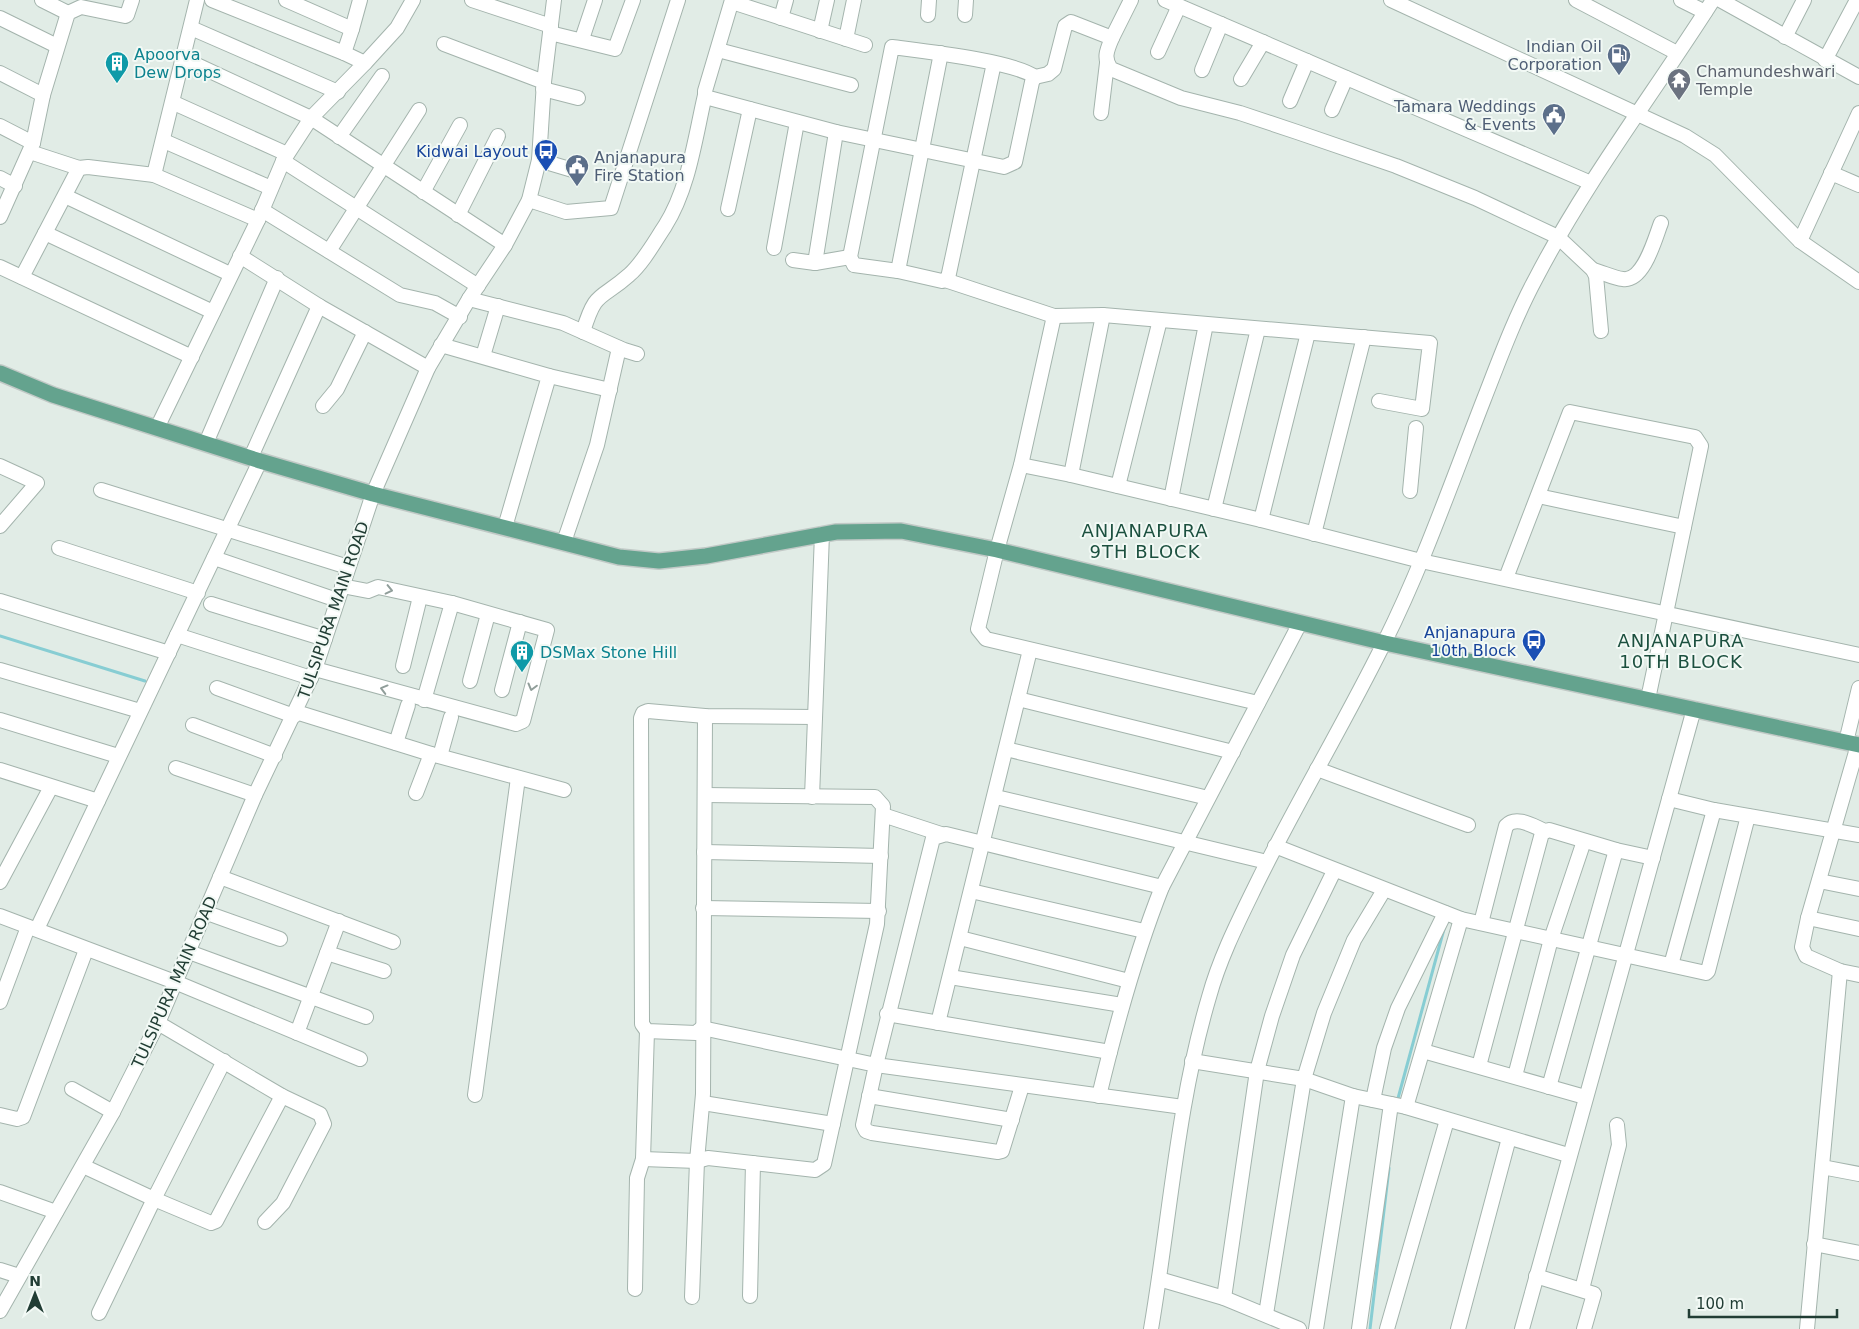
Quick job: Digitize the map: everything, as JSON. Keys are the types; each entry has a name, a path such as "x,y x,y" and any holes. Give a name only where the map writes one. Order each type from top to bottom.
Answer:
{"main road":[{"path":"0,373 52,395 255,459 373,494 619,557 659,561 706,556 836,532 901,531 997,550 1385,643 1854,744"}],"street":[{"path":"42,0 68,12 81,7 125,16 132,0"},
{"path":"154,176 174,103 197,0"},
{"path":"212,0 365,63"},
{"path":"286,0 352,29"},
{"path":"344,53 360,0"},
{"path":"157,428 260,215 270,188 285,157 312,118 397,28 412,0"},
{"path":"472,0 550,30 615,49 633,0"},
{"name":"TULSIPURA MAIN ROAD","path":"0,1311 113,1112 158,1023 256,795 313,674 373,494 428,368 469,299 505,245 529,200 539,160 543,86 554,0"},
{"path":"582,39 595,0"},
{"path":"529,200 566,212 611,208 678,0"},
{"path":"781,18 786,0"},
{"path":"820,31 827,0"},
{"path":"846,39 854,0"},
{"path":"928,15 929,0"},
{"path":"965,15 966,0"},
{"path":"1101,113 1107,63 1106,53 1131,0"},
{"path":"1164,0 1592,183"},
{"path":"1391,0 1685,136 1715,155 1800,241 1859,282"},
{"path":"1576,0 1677,53"},
{"path":"1681,0 1705,12"},
{"path":"1151,1329 1183,1107 1192,1061 1210,994 1232,933 1275,846 1385,643 1421,561 1509,334 1558,237 1636,113 1713,0"},
{"path":"1720,0 1825,60 1859,77"},
{"path":"1785,37 1804,0"},
{"path":"1825,60 1857,0"},
{"path":"583,332 593,302 600,295 630,275 672,213 683,188 705,95 732,1 865,46"},
{"path":"1158,52 1179,6"},
{"path":"0,217 31,148 43,95 68,12"},
{"path":"0,18 57,46"},
{"path":"1035,77 1048,74 1054,69 1067,23 1071,22 1112,38"},
{"path":"1202,70 1221,24"},
{"path":"191,28 338,92"},
{"path":"1242,79 1263,42"},
{"path":"444,44 543,86 578,98"},
{"path":"1035,77 1030,73 994,63 892,47 850,258 854,265 898,270 945,280 1054,316 1103,315 1430,343 1422,408 1379,401"},
{"path":"718,50 851,85"},
{"path":"898,270 941,54"},
{"path":"184,58 312,118 382,166 505,245"},
{"path":"1290,101 1307,61"},
{"path":"945,280 994,63"},
{"path":"1107,63 1111,69 1181,98 1240,113 1396,166 1475,198 1558,237 1593,270 1596,276 1601,331"},
{"path":"0,73 43,95"},
{"path":"339,137 382,76"},
{"path":"705,95 836,132 1004,167 1015,162 1035,77"},
{"path":"1332,110 1346,78"},
{"path":"174,103 285,157 354,208 478,286"},
{"path":"728,209 750,109"},
{"path":"329,251 354,208 419,110"},
{"path":"1800,241 1859,113"},
{"path":"774,248 797,122"},
{"path":"423,192 460,125"},
{"path":"0,126 31,148 79,168 88,167 154,176 260,215 329,251 400,295 435,303 460,317"},
{"path":"815,263 836,132"},
{"path":"458,215 498,136"},
{"path":"164,141 270,188"},
{"path":"539,160 576,171"},
{"path":"22,277 79,168"},
{"path":"1831,173 1859,185"},
{"path":"0,178 15,186"},
{"path":"65,196 230,274"},
{"path":"1593,270 1625,280 1635,277 1649,256 1661,223"},
{"path":"45,233 213,312"},
{"path":"240,256 319,306 428,368"},
{"path":"793,260 815,263 850,258"},
{"path":"0,267 192,357"},
{"path":"206,443 277,278"},
{"path":"469,299 563,323 637,354"},
{"path":"0,1002 32,928 98,801 227,530 319,306"},
{"path":"483,356 498,306"},
{"path":"1071,475 1103,315"},
{"path":"1054,316 1021,466 997,550 978,629 986,639 1258,703"},
{"path":"1118,486 1160,320"},
{"path":"1171,499 1206,324"},
{"path":"1214,509 1258,329"},
{"path":"323,406 337,389 365,332"},
{"path":"1262,520 1308,333"},
{"path":"1314,534 1364,337"},
{"path":"441,345 549,376 610,390"},
{"path":"564,542 597,445 619,348"},
{"path":"505,527 549,376"},
{"path":"1506,578 1570,412 1695,437 1701,446 1648,699"},
{"path":"1410,491 1416,428"},
{"path":"0,466 37,483 0,526"},
{"path":"1021,466 1071,475 1262,520 1421,561 1859,655"},
{"path":"101,490 348,567"},
{"path":"1538,496 1684,527"},
{"path":"812,797 822,534"},
{"path":"59,548 198,593"},
{"path":"214,558 337,600"},
{"path":"177,635 313,674 516,724 522,723 547,631 452,603 378,587 368,590 342,586"},
{"path":"403,666 420,597"},
{"path":"0,601 169,653"},
{"path":"424,700 452,603"},
{"path":"211,604 325,639"},
{"path":"470,681 488,614"},
{"path":"502,690 520,622"},
{"path":"1099,1096 1144,931 1162,887 1300,623"},
{"path":"938,1023 996,797 1030,650"},
{"path":"0,670 140,711"},
{"path":"217,688 295,714 564,790"},
{"path":"1859,688 1854,744 1834,830 1808,918 1803,952 1806,956 1840,971 1859,975"},
{"path":"1018,698 1233,752"},
{"path":"396,743 408,705"},
{"path":"1522,1329 1568,1155 1694,709"},
{"path":"635,1289 637,1178 643,1159 647,1031 642,1024 641,718 643,713 648,711 705,716 815,717"},
{"path":"692,1297 696,1161 703,1103 705,716"},
{"path":"416,794 451,717"},
{"path":"0,720 118,756"},
{"path":"193,725 275,756"},
{"path":"1006,749 1208,798"},
{"path":"176,768 256,795"},
{"path":"1317,769 1468,825"},
{"path":"1,772 98,801"},
{"path":"475,1095 518,778"},
{"path":"0,882 52,787"},
{"path":"643,1159 696,1161 708,1158 815,1170 821,1168 824,1164 848,1059 878,911 883,806 875,797 704,795"},
{"path":"996,797 1185,840 1267,862"},
{"path":"1669,799 1714,810 1859,835"},
{"path":"1670,965 1714,810"},
{"path":"883,816 941,834 1162,887"},
{"path":"1275,846 1334,871 1461,919 1702,972 1708,971 1748,816"},
{"path":"1481,923 1506,826 1518,821 1545,831 1549,830 1616,850 1653,858"},
{"path":"1479,1066 1545,831"},
{"path":"941,834 933,838 887,1014 863,1125 866,1131 872,1133 998,1152 1002,1151 1022,1086"},
{"path":"1515,1076 1552,939 1584,841"},
{"path":"1549,1087 1616,850"},
{"path":"704,852 881,856"},
{"path":"1224,1298 1257,1071 1272,1016 1293,955 1334,871"},
{"path":"220,877 393,942"},
{"path":"1819,880 1859,889"},
{"path":"1266,1314 1304,1079 1324,1013 1354,940 1384,890"},
{"path":"971,891 1144,931"},
{"path":"703,908 878,911"},
{"path":"207,912 280,939"},
{"path":"1373,1100 1384,1048 1398,1008 1444,913"},
{"path":"0,916 175,982 360,1059"},
{"path":"1808,918 1859,929"},
{"path":"1406,1107 1461,919"},
{"path":"297,1033 339,921"},
{"path":"960,938 1129,981"},
{"path":"0,1115 17,1119 23,1117 86,950"},
{"path":"189,952 366,1017"},
{"path":"327,953 384,971"},
{"path":"1807,1329 1840,971"},
{"path":"950,977 1122,1006"},
{"path":"887,1014 1110,1052"},
{"path":"158,1023 282,1096 320,1114 324,1124 282,1203 265,1222"},
{"path":"647,1031 696,1033 702,1028"},
{"path":"702,1028 876,1065 1183,1107"},
{"path":"1423,1050 1585,1098"},
{"path":"100,1313 154,1199 224,1061"},
{"path":"1192,1061 1304,1079 1353,1096 1406,1107 1568,1155"},
{"path":"72,1090 113,1112"},
{"path":"83,1166 211,1223 216,1221 282,1096"},
{"path":"869,1096 1012,1120"},
{"path":"1316,1329 1353,1096"},
{"path":"703,1103 833,1124"},
{"path":"1359,1329 1391,1104"},
{"path":"1387,1329 1447,1120"},
{"path":"1582,1289 1619,1145 1617,1125"},
{"path":"1458,1329 1509,1138"},
{"path":"750,1296 753,1163"},
{"path":"1822,1167 1859,1174"},
{"path":"0,1192 56,1212"},
{"path":"1814,1244 1859,1253"},
{"path":"0,1270 19,1276"},
{"path":"1536,1276 1594,1294 1584,1329"},
{"path":"1159,1279 1224,1298 1299,1329"}],"waterway":[{"path":"0,636 145,681"},
{"path":"1397,1102 1444,929"},
{"path":"1370,1329 1389,1168"}],"place":[{"name":"Indian Oil Corporation","path":"1619,76"},
{"name":"Apoorva Dew Drops","path":"117,84"},
{"name":"Chamundeshwari Temple","path":"1679,101"},
{"name":"Tamara Weddings & Events","path":"1554,136"},
{"name":"Kidwai Layout","path":"546,172"},
{"name":"Anjanapura Fire Station","path":"577,187"},
{"name":"Anjanapura 10th Block","path":"1534,662"},
{"name":"DSMax Stone Hill","path":"522,673"}],"district":[{"name":"ANJANAPURA 9TH BLOCK","path":"1145,541"},
{"name":"ANJANAPURA 10TH BLOCK","path":"1681,651"}]}
